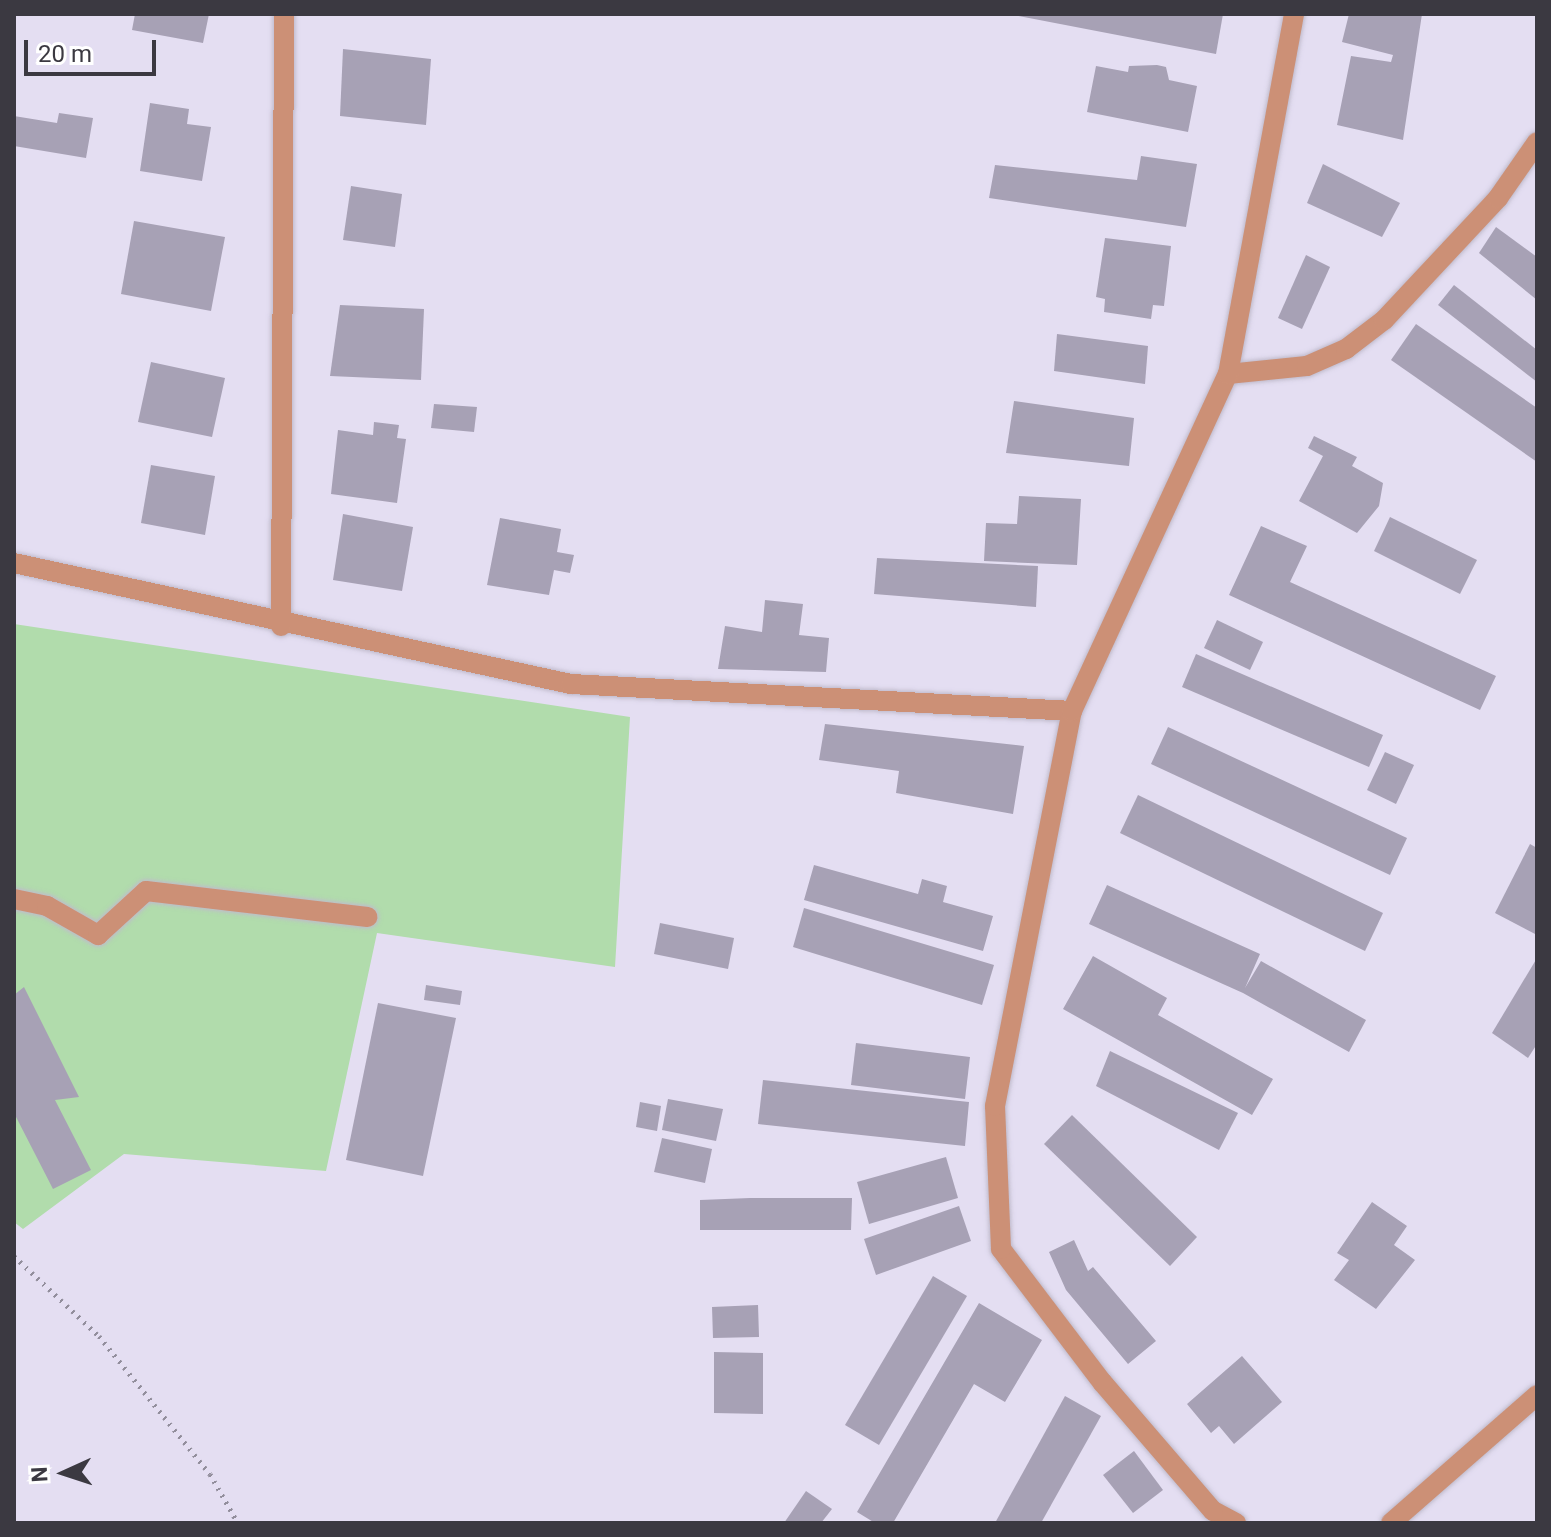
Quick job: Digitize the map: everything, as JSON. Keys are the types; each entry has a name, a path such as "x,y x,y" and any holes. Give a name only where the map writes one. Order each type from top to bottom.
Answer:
{"street":[{"path":"281,626 284,14"},
{"path":"1236,1523 1213,1511 1102,1382 1001,1249 995,1106 1072,711 1228,374 1294,14"},
{"path":"1228,374 1307,366 1346,349 1384,320 1498,198 1537,142"},
{"path":"14,563 281,626 571,684 1072,711"},
{"path":"14,899 47,906 98,935 146,891 367,917"},
{"path":"1391,1523 1537,1395"}],"path":[{"path":"14,1256 99,1336 210,1474 238,1523"}],"green space":[{"path":"14,624 630,717 615,967 377,933 326,1171 124,1154 23,1229 14,1222"}],"building":[{"path":"135,14 209,14 203,43 132,30"},
{"path":"1008,14 1223,14 1216,54"},
{"path":"1349,14 1422,14 1403,140 1337,125 1351,56 1391,62 1393,55 1342,42"},
{"path":"343,49 431,59 426,125 340,116"},
{"path":"1096,66 1128,72 1129,66 1166,67 1169,80 1197,86 1188,132 1087,112"},
{"path":"150,103 189,109 187,124 211,127 202,181 140,171"},
{"path":"59,113 93,118 86,158 14,146 14,116 57,123"},
{"path":"1141,156 1197,164 1186,227 989,198 995,165 1137,180"},
{"path":"1323,164 1400,203 1382,237 1307,203"},
{"path":"351,186 402,194 395,247 343,240"},
{"path":"134,221 225,237 211,311 121,294"},
{"path":"1496,227 1537,257 1537,300 1479,253"},
{"path":"1105,238 1171,246 1164,306 1153,305 1151,319 1104,312 1105,299 1096,297"},
{"path":"1306,255 1330,267 1302,329 1278,318"},
{"path":"1454,285 1537,350 1537,382 1438,305"},
{"path":"340,305 424,309 421,380 330,376"},
{"path":"1416,324 1537,408 1537,462 1391,360"},
{"path":"1057,334 1148,346 1145,384 1054,371"},
{"path":"151,362 225,378 212,437 138,422"},
{"path":"1014,401 1134,418 1129,466 1006,453"},
{"path":"434,404 477,407 474,432 431,428"},
{"path":"374,422 399,425 397,438 406,439 397,503 331,494 338,430 373,435"},
{"path":"1314,436 1357,457 1352,466 1383,483 1379,506 1357,533 1299,501 1323,456 1308,448"},
{"path":"151,465 215,476 205,535 141,523"},
{"path":"1019,496 1081,499 1077,565 984,561 986,523 1017,524"},
{"path":"343,514 413,527 402,591 333,580"},
{"path":"1390,517 1477,560 1460,594 1374,551"},
{"path":"500,518 561,529 557,552 574,555 570,573 554,570 549,595 487,585"},
{"path":"1261,526 1307,546 1290,582 1496,676 1480,710 1229,595"},
{"path":"877,558 1038,566 1036,607 874,594"},
{"path":"765,600 803,604 799,635 829,638 826,672 718,669 725,626 762,632"},
{"path":"1217,620 1263,642 1250,670 1204,648"},
{"path":"1196,654 1383,735 1369,767 1182,687"},
{"path":"825,724 1024,746 1013,814 896,793 899,771 819,760"},
{"path":"1168,727 1407,838 1390,875 1151,764"},
{"path":"1385,752 1414,765 1396,804 1367,790"},
{"path":"1138,795 1383,913 1365,951 1120,833"},
{"path":"1530,844 1537,848 1537,935 1495,913"},
{"path":"814,865 918,894 922,879 947,886 943,902 993,916 983,951 804,900"},
{"path":"1107,885 1260,954 1245,988 1261,961 1366,1020 1349,1052 1243,993 1089,924"},
{"path":"804,908 994,965 982,1005 793,947"},
{"path":"660,923 734,938 728,969 654,954"},
{"path":"1093,956 1167,998 1158,1015 1273,1079 1252,1115 1063,1009"},
{"path":"1537,958 1537,1044 1528,1058 1492,1033"},
{"path":"426,985 462,991 460,1005 424,1000"},
{"path":"24,987 79,1097 55,1100 91,1170 53,1189 14,1113 14,995"},
{"path":"378,1003 456,1018 423,1176 346,1160"},
{"path":"856,1043 970,1057 965,1099 851,1085"},
{"path":"1110,1051 1238,1113 1219,1150 1096,1086"},
{"path":"763,1080 969,1102 965,1146 758,1124"},
{"path":"668,1099 723,1109 716,1141 662,1130"},
{"path":"640,1102 661,1106 657,1131 636,1127"},
{"path":"1072,1115 1197,1237 1170,1266 1044,1144"},
{"path":"662,1138 712,1149 705,1183 654,1172"},
{"path":"946,1157 958,1198 869,1224 857,1182"},
{"path":"852,1198 851,1230 700,1230 700,1200"},
{"path":"1372,1202 1407,1226 1394,1245 1415,1260 1376,1309 1334,1280 1349,1260 1337,1253"},
{"path":"959,1206 971,1241 876,1275 864,1239"},
{"path":"1074,1240 1088,1271 1093,1267 1156,1341 1128,1364 1066,1290 1049,1252"},
{"path":"933,1276 967,1296 879,1445 845,1425"},
{"path":"979,1303 1042,1340 1005,1402 974,1384 893,1523 875,1523 857,1512"},
{"path":"758,1305 759,1337 713,1338 712,1307"},
{"path":"714,1352 763,1353 763,1414 714,1413"},
{"path":"1242,1356 1282,1402 1234,1444 1219,1426 1211,1433 1187,1404"},
{"path":"1065,1396 1101,1416 1041,1523 995,1523"},
{"path":"1134,1451 1163,1490 1133,1513 1103,1475"},
{"path":"806,1491 832,1509 821,1523 784,1523"}]}
